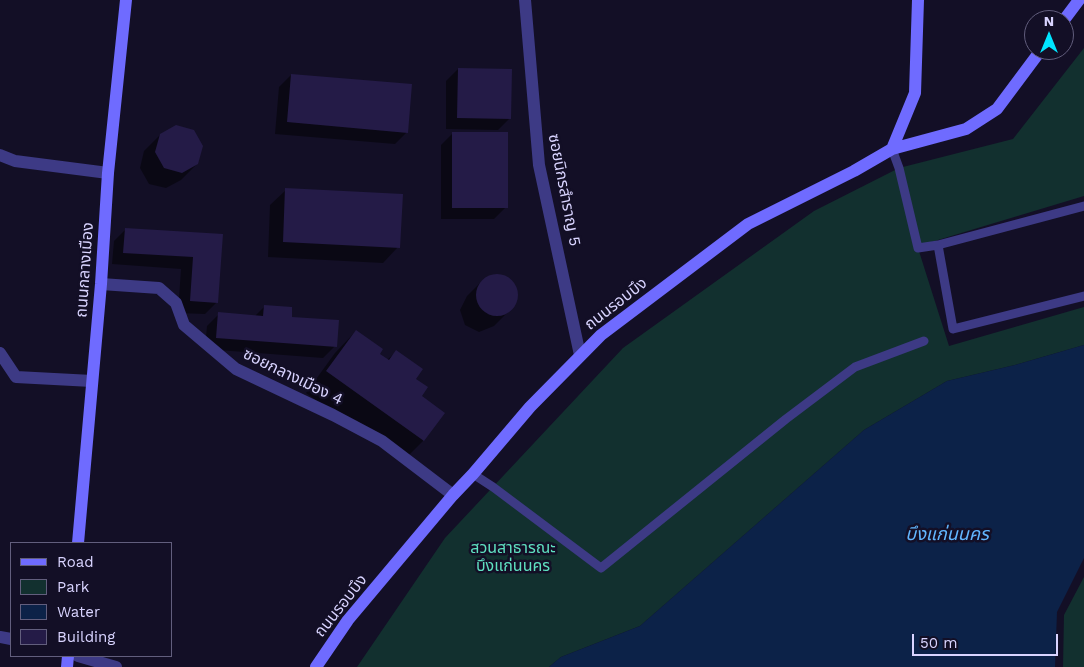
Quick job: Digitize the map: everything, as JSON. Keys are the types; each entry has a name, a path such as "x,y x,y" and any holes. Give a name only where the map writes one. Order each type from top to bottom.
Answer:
{"street":[{"name":"ถนนกลางเมือง","path":"78,542 101,284 108,173 126,0"},
{"name":"ซอยนิกรสำราญ 5","path":"524,0 539,164 580,355"},
{"path":"892,149 915,93 918,0"},
{"name":"ถนนรอบบึง","path":"316,667 348,620 453,495 530,407 601,335 748,224 854,171 892,149 966,129 997,109 1034,60"},
{"path":"0,155 15,161 108,173"},
{"name":"ซอยกลางเมือง 4","path":"101,284 159,288 176,303 184,325 236,369 333,415 382,441 453,495"},
{"path":"0,353 16,377 92,381"},
{"path":"81,657 116,667"}],"lane":[{"path":"892,149 899,168 918,248 938,245 1084,206"},
{"path":"938,245 953,330 1084,296"},
{"path":"473,474 601,568 786,419 855,367 924,341"}],"green space":[{"name":"สวนสาธารณะ บึงแก่นนคร","path":"1084,48 1084,196 928,243 918,248 949,346 1084,307 1084,345 1015,365 947,381 864,430 640,626 561,657 549,667 357,667 445,538 623,348 814,211 899,168 1013,139"},
{"path":"1084,577 1084,667 1063,667 1064,615"}],"water":[{"name":"บึงแก่นนคร","path":"1084,345 1084,558 1057,612 1055,667 549,667 561,657 640,626 864,430 947,381 1015,365"}],"building":[{"path":"458,68 512,69 511,119 457,118"},
{"path":"291,74 412,84 408,133 287,122"},
{"path":"176,125 194,130 203,146 198,164 182,173 164,168 155,152 160,134"},
{"path":"452,132 508,132 508,208 452,208"},
{"path":"285,188 403,194 400,248 283,242"},
{"path":"125,228 223,234 218,303 190,301 193,257 123,253"},
{"path":"497,274 512,280 518,295 512,310 497,316 482,310 476,295 482,280"},
{"path":"264,305 292,307 292,317 339,320 337,347 216,338 218,312 263,316"},
{"path":"356,330 383,349 380,354 389,360 396,350 423,369 416,379 428,387 422,396 445,413 424,441 326,371"}]}
